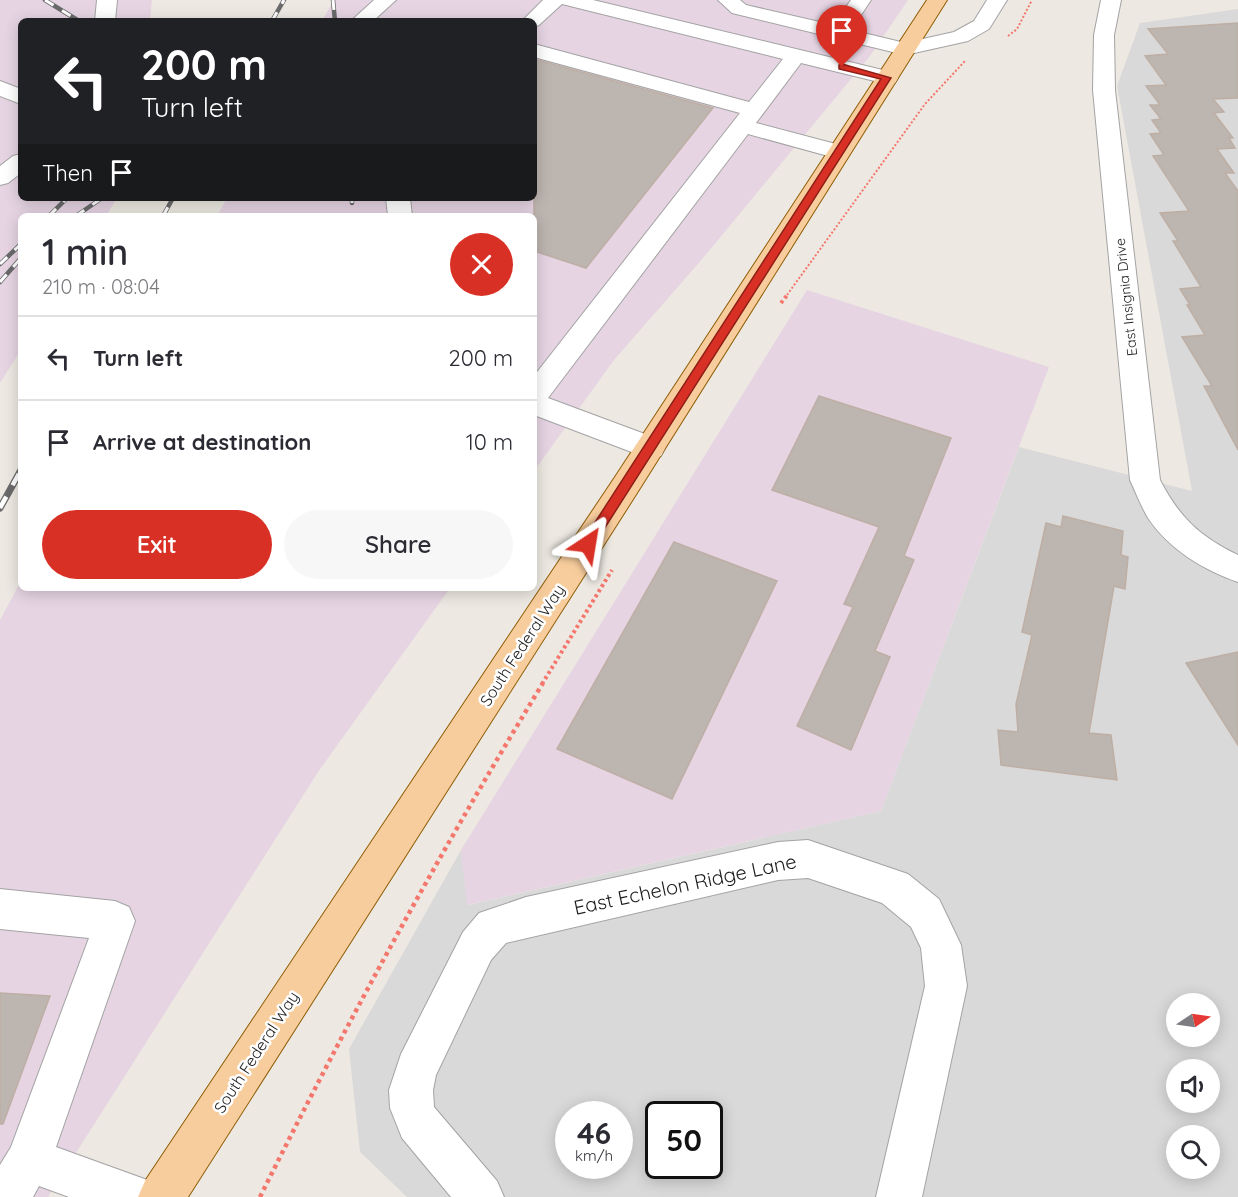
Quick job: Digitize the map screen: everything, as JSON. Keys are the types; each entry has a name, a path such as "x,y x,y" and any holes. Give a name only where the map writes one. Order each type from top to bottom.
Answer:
{"main road":[{"name":"South Federal Way","path":"161,1197 650,448 937,0"}],"street":[{"path":"105,18 107,0"},
{"path":"365,18 386,0"},
{"path":"535,18 555,0"},
{"path":"568,0 593,3 887,78"},
{"path":"728,0 739,9 905,49 961,37 982,25 997,0"},
{"path":"839,32 861,0"},
{"name":"East Insignia Drive","path":"1111,0 1104,35 1104,90 1145,480 1161,513 1187,539 1229,566"},
{"path":"537,51 749,118 839,152"},
{"path":"537,392 796,56"},
{"path":"0,88 18,96"},
{"path":"0,178 18,163"},
{"path":"537,405 650,448"},
{"name":"East Echelon Ridge Lane","path":"481,1197 418,1122 411,1108 409,1089 416,1069 477,946 493,927 526,917 778,861 808,859 894,888 925,913 941,945 946,986 900,1197"},
{"path":"0,909 115,921 18,1179 134,1197"}],"path":[{"path":"1004,38 1017,29 1032,0"},
{"path":"778,306 925,104 972,55"},
{"path":"260,1197 311,1092 415,899 618,560"}],"shaded area":[{"path":"0,0 152,0 150,18 18,18 18,201 115,201 108,213 18,213 18,355 0,383"},
{"path":"334,0 908,0 870,56 704,257 614,360 537,467 537,213 219,213 225,201 537,201 537,18 324,18"},
{"path":"1238,9 1238,1197 407,1197 360,1152 349,1049 461,850 468,905 881,811 1019,447 1192,491 1117,86 1140,23"},
{"path":"807,290 1049,367 881,811 467,905 461,850"},
{"path":"18,587 18,591 448,591 318,772 48,1197 0,1197 0,620"}],"building":[{"path":"1238,23 1238,98 1213,99 1224,112 1214,113 1233,138 1229,138 1235,148 1217,149 1234,173 1225,173 1238,191 1238,450 1204,386 1212,386 1182,337 1205,335 1180,289 1201,287 1173,241 1178,241 1160,213 1189,211 1153,156 1164,155 1150,134 1161,133 1152,120 1161,119 1150,105 1160,105 1146,86 1166,85 1145,56 1168,54 1148,29"},
{"path":"537,60 713,108 586,268 537,252 537,213 534,213 534,201 537,201"},
{"path":"819,396 951,438 904,556 914,560 875,651 890,657 851,750 797,726 853,607 844,604 879,527 772,490"},
{"path":"1063,516 1123,531 1121,555 1128,557 1125,589 1114,586 1089,733 1111,735 1117,780 1001,765 998,730 1018,732 1016,704 1032,635 1022,632 1046,523 1061,527"},
{"path":"674,542 777,581 672,799 557,749"},
{"path":"1238,652 1238,745 1186,663"},
{"path":"0,993 50,996 3,1124 0,1124"}],"railway":[{"path":"45,0 74,18"},
{"path":"274,18 284,0"},
{"path":"333,0 335,18"},
{"path":"52,213 64,201"},
{"path":"80,213 98,201"},
{"path":"165,213 171,201"},
{"path":"0,264 18,247"},
{"path":"0,282 18,261"},
{"path":"0,508 18,475"}],"route":[{"path":"588,544 887,78 842,67"}]}
